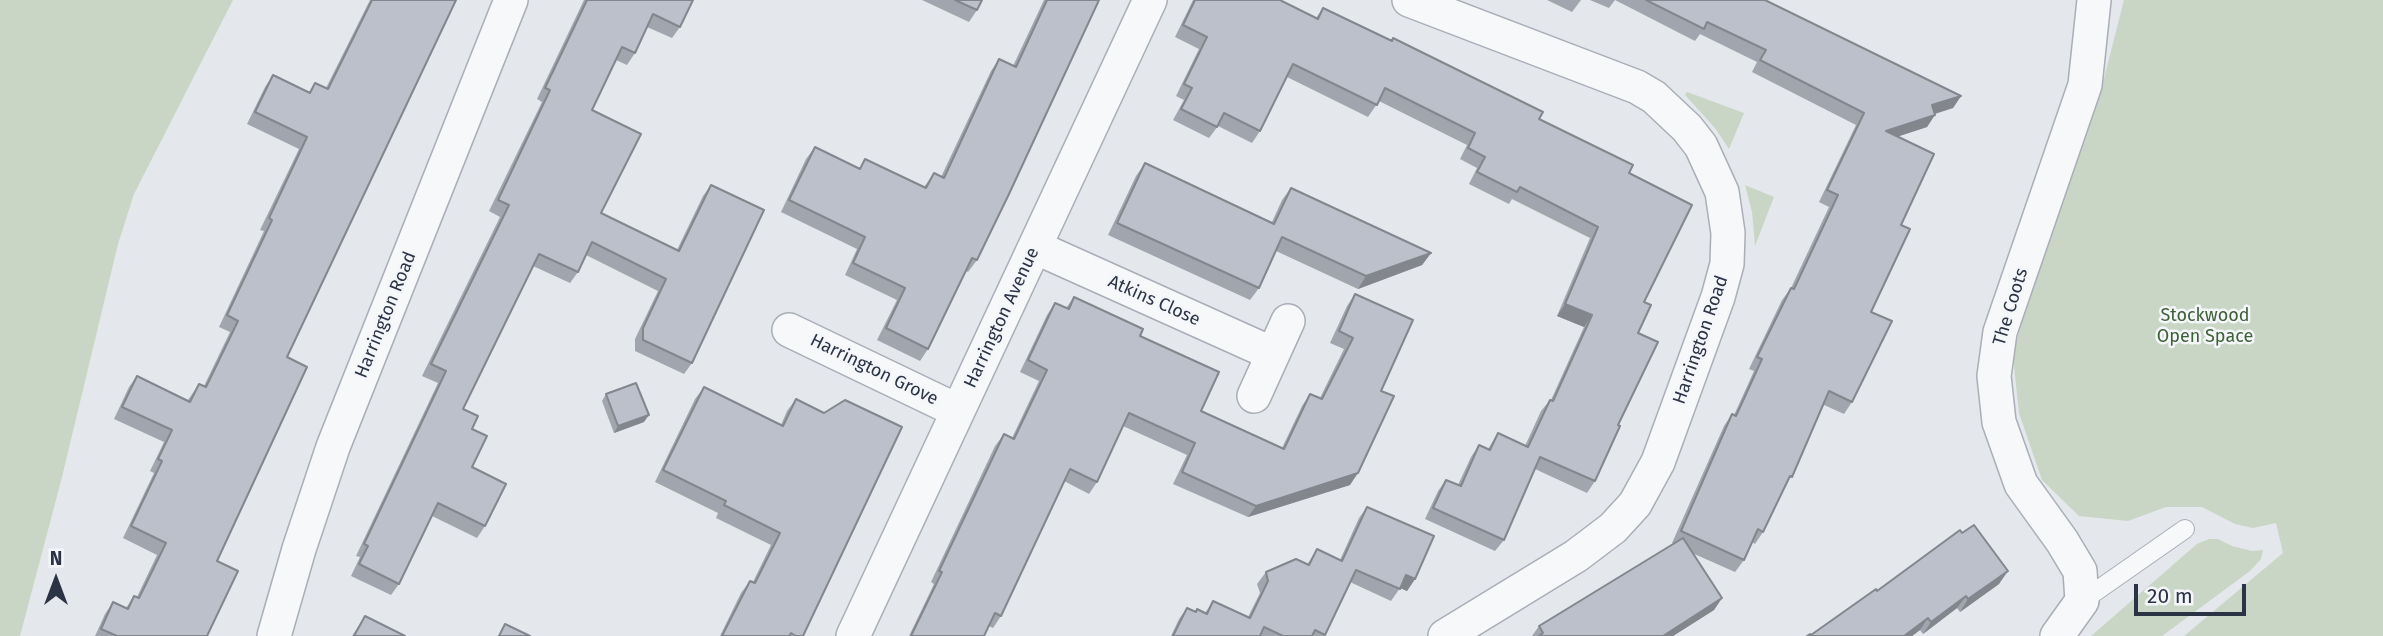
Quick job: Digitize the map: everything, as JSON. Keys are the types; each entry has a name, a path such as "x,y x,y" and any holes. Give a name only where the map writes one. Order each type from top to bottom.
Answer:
{"street":[{"name":"Harrington Road","path":"274,636 333,447 512,0"},
{"name":"Harrington Avenue","path":"853,636 1150,0"},
{"name":"Harrington Road","path":"1409,0 1637,87 1654,97 1687,128 1701,146 1722,192 1728,233 1727,264 1718,297 1658,462 1635,504 1613,528 1576,556 1445,636"},
{"name":"The Coots","path":"2082,601 2080,571 2021,484 1999,422 1994,376 2000,332 2085,85 2094,0"},
{"name":"Atkins Close","path":"1035,247 1273,354"},
{"path":"1254,396 1288,321"},
{"name":"Harrington Grove","path":"789,330 958,411"},
{"path":"2057,636 2082,601"}],"lane":[{"path":"2082,601 2185,529"}],"green space":[{"path":"0,0 233,0 134,194 118,244 62,477 20,636 0,636"},
{"name":"Stockwood Open Space","path":"2124,0 2383,0 2383,636 2184,636 2283,553 2276,523 2253,528 2235,524 2202,507 2166,507 2128,521 2079,516 2042,480 2019,413 2013,357 2029,288 2101,90"},
{"path":"1687,92 1744,113 1729,149 1715,128 1685,95"},
{"path":"1745,185 1774,197 1755,246 1752,212"},
{"path":"2218,539 2252,551 2263,550 2261,559 2250,571 2162,636 2091,636 2197,544"}],"building":[{"path":"372,0 456,0 287,357 307,367 217,561 238,571 207,636 117,636 101,629 113,602 128,609 134,596 139,598 166,543 131,526 162,461 158,459 172,430 122,407 137,376 190,402 199,384 206,387 238,321 227,315 272,220 269,218 307,137 255,112 273,75 310,93 315,83 328,89"},
{"path":"587,0 693,0 680,27 653,14 635,53 622,47 592,110 641,134 601,213 679,251 711,185 764,210 692,363 643,340 643,328 666,279 592,242 578,272 539,254 463,409 478,416 472,429 487,436 472,467 506,484 485,526 438,503 399,584 359,564 368,546 364,544 446,371 431,364 509,205 498,200 550,90 545,88"},
{"path":"955,0 982,0 977,10"},
{"path":"1047,0 1099,0 977,260 972,258 928,349 886,328 905,288 853,263 865,237 789,200 815,147 860,169 865,159 926,188 934,173 944,178 999,59 1016,67"},
{"path":"1195,0 1280,0 1318,19 1323,8 1392,41 1393,38 1543,112 1539,119 1633,165 1629,173 1692,205 1644,302 1651,305 1638,333 1658,342 1618,425 1620,426 1595,481 1540,457 1504,540 1433,508 1446,480 1461,486 1479,445 1490,450 1498,433 1528,447 1550,400 1553,401 1592,315 1565,304 1598,227 1520,187 1517,192 1477,172 1485,157 1468,148 1475,133 1385,88 1377,105 1293,64 1260,131 1224,113 1217,127 1181,109 1192,88 1184,84 1207,37 1183,25"},
{"path":"1646,0 1765,0 1961,96 1932,105 1935,115 1886,131 1934,154 1901,225 1910,229 1871,312 1892,321 1852,402 1829,391 1792,477 1790,476 1763,532 1758,529 1744,560 1681,531 1732,414 1736,416 1762,359 1757,357 1791,288 1794,289 1838,195 1827,190 1864,113 1760,60 1766,50 1707,22 1704,29"},
{"path":"1145,163 1274,224 1291,188 1431,253 1366,276 1282,237 1259,288 1117,223"},
{"path":"1355,294 1413,320 1381,391 1394,396 1358,473 1256,506 1182,472 1195,443 1129,413 1097,482 1070,469 1001,616 995,613 984,636 911,636 1004,434 1014,439 1047,370 1028,360 1055,303 1069,309 1074,297 1143,329 1140,336 1219,372 1201,411 1284,449 1310,394 1322,399 1353,338 1339,331"},
{"path":"636,383 649,415 618,426 606,394"},
{"path":"704,387 783,426 796,399 824,413 845,400 902,427 803,636 791,633 789,636 722,636 750,581 755,583 780,533 724,505 726,501 663,470"},
{"path":"1367,507 1434,536 1415,579 1406,575 1400,589 1356,570 1325,635 1315,630 1312,636 1283,636 1264,627 1260,636 1173,636 1187,608 1207,614 1213,601 1250,618 1268,581 1266,572 1296,559 1309,565 1317,549 1342,561"},
{"path":"1974,525 2008,571 1968,599 1966,596 1931,622 1928,618 1904,636 1807,636 1876,589 1877,591 1960,530 1962,533"},
{"path":"1683,538 1722,598 1663,636 1539,636 1543,633 1539,626"},
{"path":"365,616 405,636 354,636"},
{"path":"505,624 530,636 499,636"}]}
